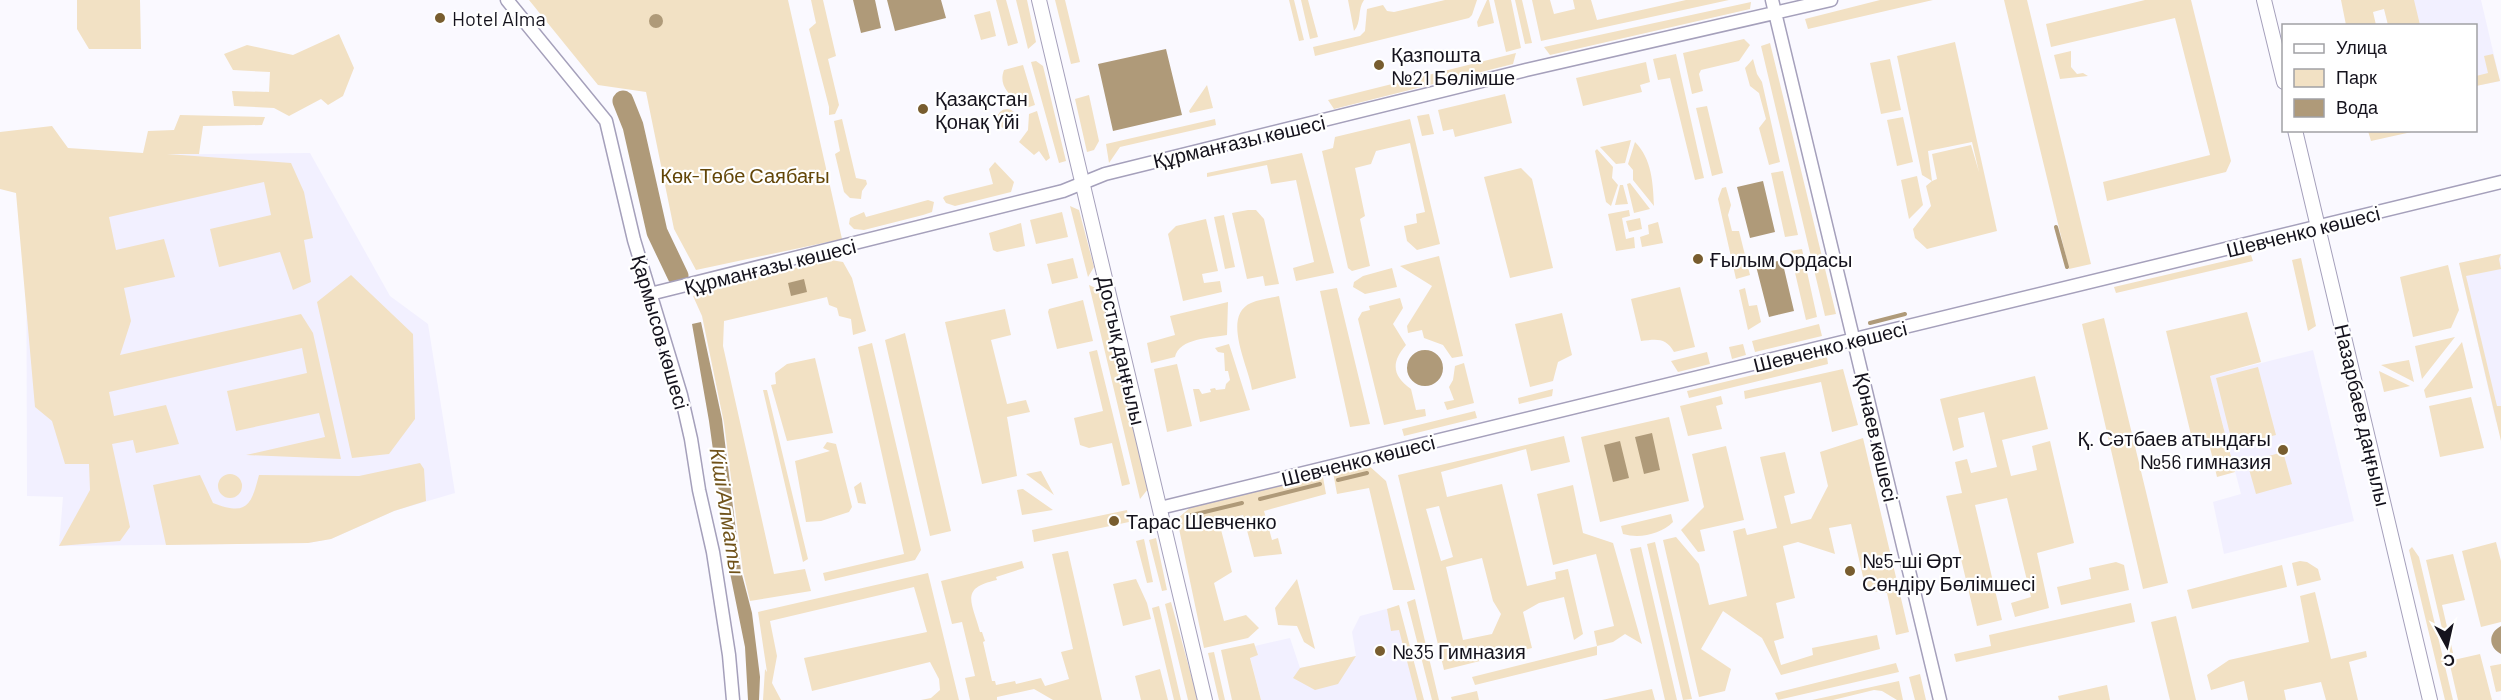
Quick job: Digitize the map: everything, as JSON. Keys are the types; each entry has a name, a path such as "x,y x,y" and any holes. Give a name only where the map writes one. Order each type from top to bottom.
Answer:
{"main road":[{"name":"Достық даңғылы","path":"1039,0 1205,700"},
{"path":"2264,0 2282,78"},
{"name":"Назарбаев даңғылы","path":"2295,132 2430,700"}],"street":[{"name":"Қармысов көшесі","path":"507,0 606,121 650,294 681,395 691,439 699,490 713,552 729,655 733,700"},
{"name":"Құрманғазы көшесі","path":"650,294 735,275 1063,191 1083,181 1138,165 1515,73 1774,6 1831,0"},
{"name":"Қонаев көшесі","path":"1774,6 1940,700"},
{"name":"Шевченко көшесі","path":"1160,508 2501,182"}],"shaded area":[{"path":"2382,0 2481,0 2500,81 2477,86 2477,24 2388,24"},
{"path":"310,153 390,296 428,324 455,493 394,511 331,539 308,543 59,546 63,497 27,496 26,156"},
{"path":"2501,254 2501,421 2496,422 2459,263"},
{"name":"Қ. Сәтбаев атындағы №56 гимназия","path":"2313,350 2354,521 2224,554 2213,502 2241,494 2210,376"},
{"name":"№35 Гимназия","path":"1394,607 1417,700 1261,700 1250,657 1257,655 1255,646 1290,638 1300,668 1356,656 1352,632 1360,616"}],"green space":[{"path":"77,0 140,0 141,49 89,49 77,29"},
{"name":"Көк-Төбе Саябағы","path":"529,0 788,0 842,239 696,270 674,229 646,92 598,85"},
{"path":"811,0 823,0 836,56 828,59 839,105 835,114 829,115 829,107 809,29 816,23"},
{"path":"996,0 1006,0 1018,43 1008,46"},
{"path":"1016,0 1027,0 1036,42 1028,49"},
{"path":"1055,0 1065,0 1080,62 1071,64"},
{"path":"1289,0 1294,0 1304,40 1299,41"},
{"path":"1301,0 1308,0 1318,37 1310,39"},
{"path":"1348,0 1364,0 1354,31"},
{"path":"1445,0 1477,0 1469,18 1315,56 1313,47 1360,36 1365,31 1367,9 1383,5 1387,11 1394,12"},
{"path":"1489,0 1494,23 1478,27 1477,22"},
{"path":"1494,0 1511,0 1521,48 1506,52"},
{"path":"1515,0 1522,0 1532,43 1525,44"},
{"path":"1532,0 1550,0 1554,14 1575,9 1573,0 1591,0 1597,20 1686,0 1729,0 1541,41"},
{"path":"1880,0 1933,0 1808,29 1805,19"},
{"path":"2004,0 2027,0 2091,264 2069,269"},
{"path":"2145,0 2191,0 2231,161 2226,172 2107,201 2103,182 2210,155 2175,18 2051,47 2046,24"},
{"path":"2341,0 2414,0 2420,24 2388,24 2384,9 2373,12 2376,24 2346,24"},
{"path":"1751,2 1750,9 1550,55 1544,47"},
{"path":"990,11 996,36 981,40 974,15"},
{"path":"339,34 354,68 343,96 328,105 321,99 289,116 274,108 234,106 232,91 269,92 270,72 233,70 224,54 247,45 293,55"},
{"path":"1744,39 1750,45 1739,61 1701,70 1699,74 1703,91 1692,94 1683,53"},
{"path":"1955,42 1997,231 1927,249 1915,238 1913,229 1931,206 1926,186 1932,181 1922,175 1897,56","holes":["1972,142 1979,172 1971,145 1932,154 1937,179 1932,181 1928,151"]},
{"path":"1770,43 1836,314 1825,316 1761,46"},
{"path":"2071,51 2071,67 2077,74 2083,73 2088,76 2060,79 2054,55"},
{"path":"1516,53 1513,64 1334,109 1328,100"},
{"path":"1676,54 1704,178 1695,180 1670,78 1658,80 1653,59"},
{"path":"2493,54 2500,81 2477,86 2477,76 2488,73 2484,56"},
{"path":"1753,59 1762,82 1780,162 1769,165 1759,128 1766,119 1759,93 1750,86 1745,68"},
{"path":"1890,59 1901,110 1881,114 1870,63"},
{"path":"1036,61 1043,66 1066,161 1059,163 1031,62"},
{"path":"1646,62 1650,82 1640,85 1642,92 1583,106 1576,78"},
{"path":"1023,65 1035,105 1026,108 1008,92 1002,76 1004,70"},
{"path":"1207,85 1213,108 1190,113 1189,111"},
{"path":"1505,94 1512,123 1455,137 1453,129 1443,131 1438,110"},
{"path":"1089,95 1099,141 1094,150 1087,152 1075,99"},
{"path":"1707,106 1723,173 1712,176 1696,108"},
{"path":"1007,109 1014,112 1017,119 1014,126 1007,129 1000,126 997,119 1000,112"},
{"path":"1037,111 1050,158 1046,161 1039,151 1034,155 1019,142 1028,130 1029,114"},
{"path":"1429,114 1434,134 1422,136 1417,116"},
{"path":"180,115 265,117 262,125 203,126 199,154 167,154 291,163 304,192 313,238 304,240 311,282 293,290 280,252 219,267 210,229 271,215 264,182 109,217 116,250 164,239 175,277 124,288 131,321 120,355 301,314 313,333 341,459 246,455 325,437 319,413 236,431 227,391 307,373 302,348 109,392 114,416 166,405 179,444 136,453 133,440 112,444 130,527 120,541 59,546 90,490 89,464 65,464 52,421 35,407 16,193 0,189 0,132 52,126 68,148 143,153 148,131 174,130"},
{"path":"1903,117 1913,162 1897,166 1887,120"},
{"path":"842,119 856,178 866,180 867,184 862,191 861,199 850,198 844,192 835,154 840,151 834,121"},
{"path":"1215,119 1216,125 1120,147 1109,163 1106,144"},
{"path":"1410,119 1440,244 1417,250 1407,241 1404,226 1417,223 1416,214 1425,212 1410,143 1376,151 1371,164 1355,168 1365,216 1360,219 1370,266 1352,271 1348,268 1322,151 1333,148 1335,137"},
{"path":"2369,132 2412,132 2371,141"},
{"path":"1631,140 1625,163 1616,164 1600,147"},
{"path":"1635,142 1648,164 1654,206 1633,180 1633,170 1628,164"},
{"path":"1597,149 1613,167 1612,178 1618,185 1611,206 1606,202 1595,151"},
{"path":"1302,153 1334,273 1296,281 1293,268 1314,262 1296,180 1271,184 1267,165 1207,177 1207,173"},
{"path":"995,162 1014,182 1011,192 955,206 946,203 943,198 945,196 993,184 989,169"},
{"path":"1521,168 1532,179 1553,268 1510,278 1484,177"},
{"path":"1783,171 1798,235 1785,237 1771,173"},
{"path":"1917,176 1923,205 1909,219 1901,180"},
{"path":"1630,183 1650,209 1634,213 1627,184"},
{"path":"1620,185 1623,185 1628,204 1615,205"},
{"path":"1726,187 1731,205 1728,215 1732,231 1739,231 1750,275 1736,279 1718,199 1722,188"},
{"path":"928,200 934,202 932,212 923,215 864,230 854,229 849,224 850,218 864,212 866,217"},
{"path":"1070,206 1079,210 1094,267 1088,277"},
{"path":"1256,210 1264,219 1279,284 1265,286 1263,276 1247,279 1232,213"},
{"path":"1629,210 1630,216 1622,218 1626,239 1634,237 1635,248 1616,251 1608,214"},
{"path":"1062,212 1068,237 1036,244 1030,220"},
{"path":"1224,215 1235,267 1225,269 1214,217"},
{"path":"1640,218 1642,229 1629,232 1626,221"},
{"path":"1206,219 1218,271 1202,274 1204,283 1220,281 1222,292 1183,301 1168,234 1176,226"},
{"path":"1658,222 1663,243 1642,247 1640,237 1649,234 1648,225"},
{"path":"1021,223 1025,246 997,252 993,250 989,233"},
{"path":"1802,249 1817,317 1806,320 1790,251"},
{"path":"2501,254 2499,259 2501,269 2466,276 2497,406 2501,406 2501,441 2459,263"},
{"path":"2251,255 2253,261 2116,293 2114,287"},
{"path":"1439,256 1463,356 1452,358 1443,345 1424,338 1422,330 1408,333 1407,326 1432,286 1400,266"},
{"path":"1073,258 1078,278 1052,284 1047,264"},
{"path":"2301,258 2316,326 2308,331 2292,260"},
{"path":"831,260 843,262 852,278 866,331 853,335 851,319 839,316 837,308 829,305 827,297 724,321 723,346 774,574 805,569 811,591 750,601 743,572 724,423 702,316 693,296 721,284"},
{"path":"2448,265 2459,310 2451,328 2413,337 2400,277"},
{"path":"1392,268 1397,287 1365,294 1353,287 1354,282 1363,276"},
{"path":"351,275 413,334 415,419 389,454 352,458 317,302"},
{"path":"1089,285 1100,290 1148,489 1140,499"},
{"path":"1680,287 1695,347 1674,352 1664,341 1641,341 1631,299"},
{"path":"1337,288 1370,424 1350,427 1320,291"},
{"path":"1745,288 1749,306 1757,305 1761,322 1748,330 1739,290"},
{"path":"1279,296 1296,378 1252,390 1239,343 1238,319 1242,310 1251,303"},
{"path":"1400,298 1403,308 1393,324 1406,345 1396,363 1397,374 1411,389 1416,410 1425,409 1426,416 1384,425 1358,319 1362,312 1370,310 1369,306"},
{"path":"1083,300 1093,341 1057,349 1049,309"},
{"path":"1228,302 1227,335 1189,342 1178,351 1175,357 1151,363 1147,343 1175,335 1170,316"},
{"path":"1005,309 1011,335 991,340 1007,404 1026,400 1030,412 1007,417 1017,476 982,484 945,322"},
{"path":"2247,312 2261,362 2210,376 2235,472 2217,477 2208,439 2193,443 2166,331"},
{"path":"1562,313 1572,355 1558,362 1553,381 1530,387 1515,324"},
{"path":"2104,318 2168,583 2143,589 2082,324"},
{"path":"1819,324 1822,336 1755,352 1752,341"},
{"path":"905,333 951,531 930,536 885,340"},
{"path":"2455,337 2422,379 2415,346"},
{"path":"2462,342 2473,388 2426,398 2424,390"},
{"path":"872,343 921,550 915,560 825,581 823,573 904,554 858,347"},
{"path":"1229,344 1250,410 1200,422 1193,389 1199,389 1202,394 1211,392 1210,389 1225,389 1230,380 1228,371 1225,371 1224,353 1218,352 1215,348"},
{"path":"1743,344 1746,355 1732,359 1729,347"},
{"path":"1097,350 1130,484 1122,486 1112,443 1089,448 1080,445 1074,418 1103,411 1089,352"},
{"path":"1707,352 1710,364 1678,372 1671,361"},
{"path":"1827,357 1828,364 1689,398 1687,391"},
{"path":"815,358 833,433 787,441 771,385 776,384 775,373 787,364"},
{"path":"2409,360 2414,382 2381,365"},
{"path":"1464,363 1474,403 1447,410 1444,402 1454,400 1449,387 1453,380 1455,366"},
{"path":"1177,364 1192,426 1167,432 1154,369"},
{"path":"2258,367 2276,435 2233,446 2216,378"},
{"path":"1843,369 1858,425 1832,432 1821,382 1745,399 1744,391"},
{"path":"2379,371 2410,386 2384,392"},
{"path":"2035,376 2048,429 2002,440 2011,476 2037,470 2032,446 2050,441 2074,543 2037,553 2049,608 2015,617 2011,603 2031,597 2007,498 1975,505 2002,620 1977,626 1946,496 1962,493 1955,462 1967,459 1971,473 1997,467 1984,412 1958,418 1964,447 1953,451 1940,399"},
{"path":"1553,389 1552,396 1519,404 1518,398"},
{"path":"763,390 767,390 808,559 803,562"},
{"path":"1721,396 1723,404 1716,406 1722,429 1688,436 1680,406"},
{"path":"2471,397 2484,448 2440,457 2429,406"},
{"path":"1475,411 1477,418 1404,436 1402,429"},
{"path":"1669,417 1689,501 1600,522 1581,437"},
{"path":"1564,436 1570,462 1531,471 1526,449 1441,472 1447,497 1502,484 1527,586 1556,579 1555,572 1568,569 1583,634 1574,640 1564,597 1539,603 1523,612 1532,648 1444,670 1398,475","holes":["1439,506 1453,557 1441,561 1426,509","1482,558 1493,601 1501,614 1492,634 1463,640 1446,567"]},
{"path":"1863,438 1909,632 1896,635 1887,593 1866,590 1851,524 1829,528 1835,554 1798,542 1783,546 1795,598 1776,603 1784,638 1774,641 1781,665 1813,655 1812,648 1877,635 1880,649 1781,675 1762,638 1723,611 1701,649 1731,669 1725,691 1699,697 1663,540 1676,537 1699,564 1709,605 1747,596 1733,531 1745,528 1747,535 1777,528 1760,457 1785,452 1795,493 1784,496 1791,524 1811,519 1828,486 1820,452"},
{"path":"827,442 836,444 852,507 849,512 821,521 806,522 795,461 830,451 823,448"},
{"path":"1726,446 1744,520 1700,530 1705,551 1698,552 1681,530 1704,507 1692,454"},
{"path":"2283,452 2292,484 2256,494 2247,462"},
{"path":"420,463 424,469 426,501 394,511 331,539 308,543 166,545 153,485 200,475 213,503 224,507 240,508 250,501 259,475 359,476"},
{"path":"1367,464 1386,481 1415,590 1393,590 1369,488 1337,494 1333,472"},
{"path":"1041,471 1054,495 1026,474"},
{"path":"230,474 235,475 241,481 241,491 235,497 230,498 225,497 219,491 218,486 219,481 225,475"},
{"path":"1319,476 1323,477 1326,494 1264,511 1272,540 1278,538 1282,554 1254,557 1243,515 1219,522 1232,572 1214,583 1224,621 1246,615 1259,628 1248,638 1204,648 1177,519 1192,506"},
{"path":"861,482 866,504 858,503 854,487"},
{"path":"1573,485 1583,533 1613,543 1642,644 1625,634 1613,642 1597,646 1594,631 1614,626 1596,554 1553,565 1537,494"},
{"path":"1023,489 1053,510 1022,515 1017,490"},
{"path":"1127,510 1129,522 1034,542 1032,530"},
{"path":"1671,514 1673,522 1656,532 1643,536 1623,534 1621,526"},
{"path":"1156,538 1167,590 1162,591 1149,540"},
{"path":"1144,539 1153,582 1147,583 1136,541"},
{"path":"1655,542 1692,699 1683,700 1647,544"},
{"path":"2496,542 2501,561 2501,622 2481,627 2462,551"},
{"path":"1641,547 1677,700 1665,700 1630,549"},
{"path":"2412,547 2419,557 2453,700 2445,700 2409,550"},
{"path":"1068,551 1102,700 1053,700 1034,689 997,697 997,700 970,700 965,678 975,676 962,622 952,624 941,581 1022,561 1024,568 996,577 997,580 977,587 971,598 972,604 985,641 983,642 992,681 995,681 996,685 1015,681 1016,684 1041,678 1045,686 1069,679 1061,652 1073,649 1052,554"},
{"path":"2453,554 2465,600 2442,605 2453,653 2448,654 2426,560"},
{"path":"2116,562 2124,565 2129,590 2061,605 2057,587 2091,579 2089,568"},
{"path":"2307,562 2318,569 2321,580 2297,586 2292,563"},
{"path":"2282,565 2287,587 2192,609 2187,590"},
{"path":"928,573 959,700 921,700 931,698 940,690 939,679 930,662 812,691 804,658 927,632 914,587 770,621 777,656 772,683 781,700 763,700 765,669 767,672 758,612"},
{"path":"1136,579 1147,603 1151,619 1123,626 1113,584"},
{"path":"1297,579 1315,649 1304,642 1297,626 1278,625 1275,608"},
{"path":"2315,592 2331,659 2366,651 2367,657 2349,662 2358,700 2326,700 2321,682 2284,690 2286,700 2248,700 2244,681 2211,690 2207,675 2229,660 2309,642 2300,596"},
{"path":"1415,599 1439,700 1432,700 1407,602"},
{"path":"1171,602 1198,700 1188,700 1165,604"},
{"path":"2131,603 2135,622 1956,662 1954,654 1991,646 1989,635"},
{"path":"1399,605 1424,700 1417,700 1399,630 1391,631 1387,609"},
{"path":"1159,606 1181,700 1174,700 1152,608"},
{"path":"2176,616 2196,700 2170,700 2151,622"},
{"path":"1254,643 1258,655 1250,658 1261,700 1232,700 1221,650"},
{"path":"1597,646 1597,655 1475,685 1472,677"},
{"path":"1214,652 1225,700 1219,700 1208,653"},
{"path":"2480,654 2492,700 2458,700 2449,661"},
{"path":"1356,656 1338,684 1315,690 1293,678 1300,668"},
{"path":"1896,663 1899,672 1778,700 1775,693"},
{"path":"2501,664 2501,691 2496,692 2490,666"},
{"path":"1160,669 1168,700 1141,700 1135,676"},
{"path":"1920,674 1926,700 1915,700 1909,677"},
{"path":"1899,681 1903,700 1897,700 1882,691 1874,690 1833,700 1812,700"},
{"path":"2107,685 2110,700 2059,700 2058,696"},
{"path":"1652,689 1655,700 1602,700"},
{"path":"1477,691 1479,700 1452,700 1451,697"}],"water":[{"path":"853,0 875,0 881,28 861,33"},
{"path":"887,0 941,0 946,18 895,31"},
{"path":"656,14 661,16 663,21 661,26 656,28 651,26 649,21 651,16"},
{"path":"1166,49 1182,115 1113,131 1098,64"},
{"path":"1763,181 1775,232 1750,238 1737,187"},
{"path":"1782,260 1794,311 1769,317 1756,266"},
{"path":"804,279 807,292 791,296 788,283"},
{"path":"701,322 722,419 741,571 752,613 760,677 759,700 748,700 745,647 730,573 709,421 692,324"},
{"path":"1425,350 1438,355 1443,368 1438,381 1425,386 1412,381 1407,368 1412,355"},
{"path":"1652,433 1660,470 1644,474 1635,437"},
{"path":"1620,441 1629,478 1613,482 1604,445"},
{"path":"2501,626 2501,654 2494,648 2491,640 2494,632"}],"waterway":[{"name":"Кіші Алматы","path":"623,101 633,126 657,232 678,276"},
{"path":"2056,227 2067,267"},
{"path":"1870,323 1905,314"},
{"path":"1338,480 1367,473"},
{"path":"1260,499 1320,484"},
{"path":"1188,516 1242,503"}],"place":[{"name":"Hotel Alma","path":"440,18"},
{"name":"Қазпошта №21 Бөлімше","path":"1379,65"},
{"name":"Қазақстан Қонақ Үйі","path":"923,109"},
{"name":"Ғылым Ордасы","path":"1698,259"},
{"name":"Қ. Сәтбаев атындағы №56 гимназия","path":"2283,450"},
{"name":"Тарас Шевченко","path":"1114,521"},
{"name":"№5-ші Өрт Сөндіру Бөлімшесі","path":"1850,571"},
{"name":"№35 Гимназия","path":"1380,651"}]}
